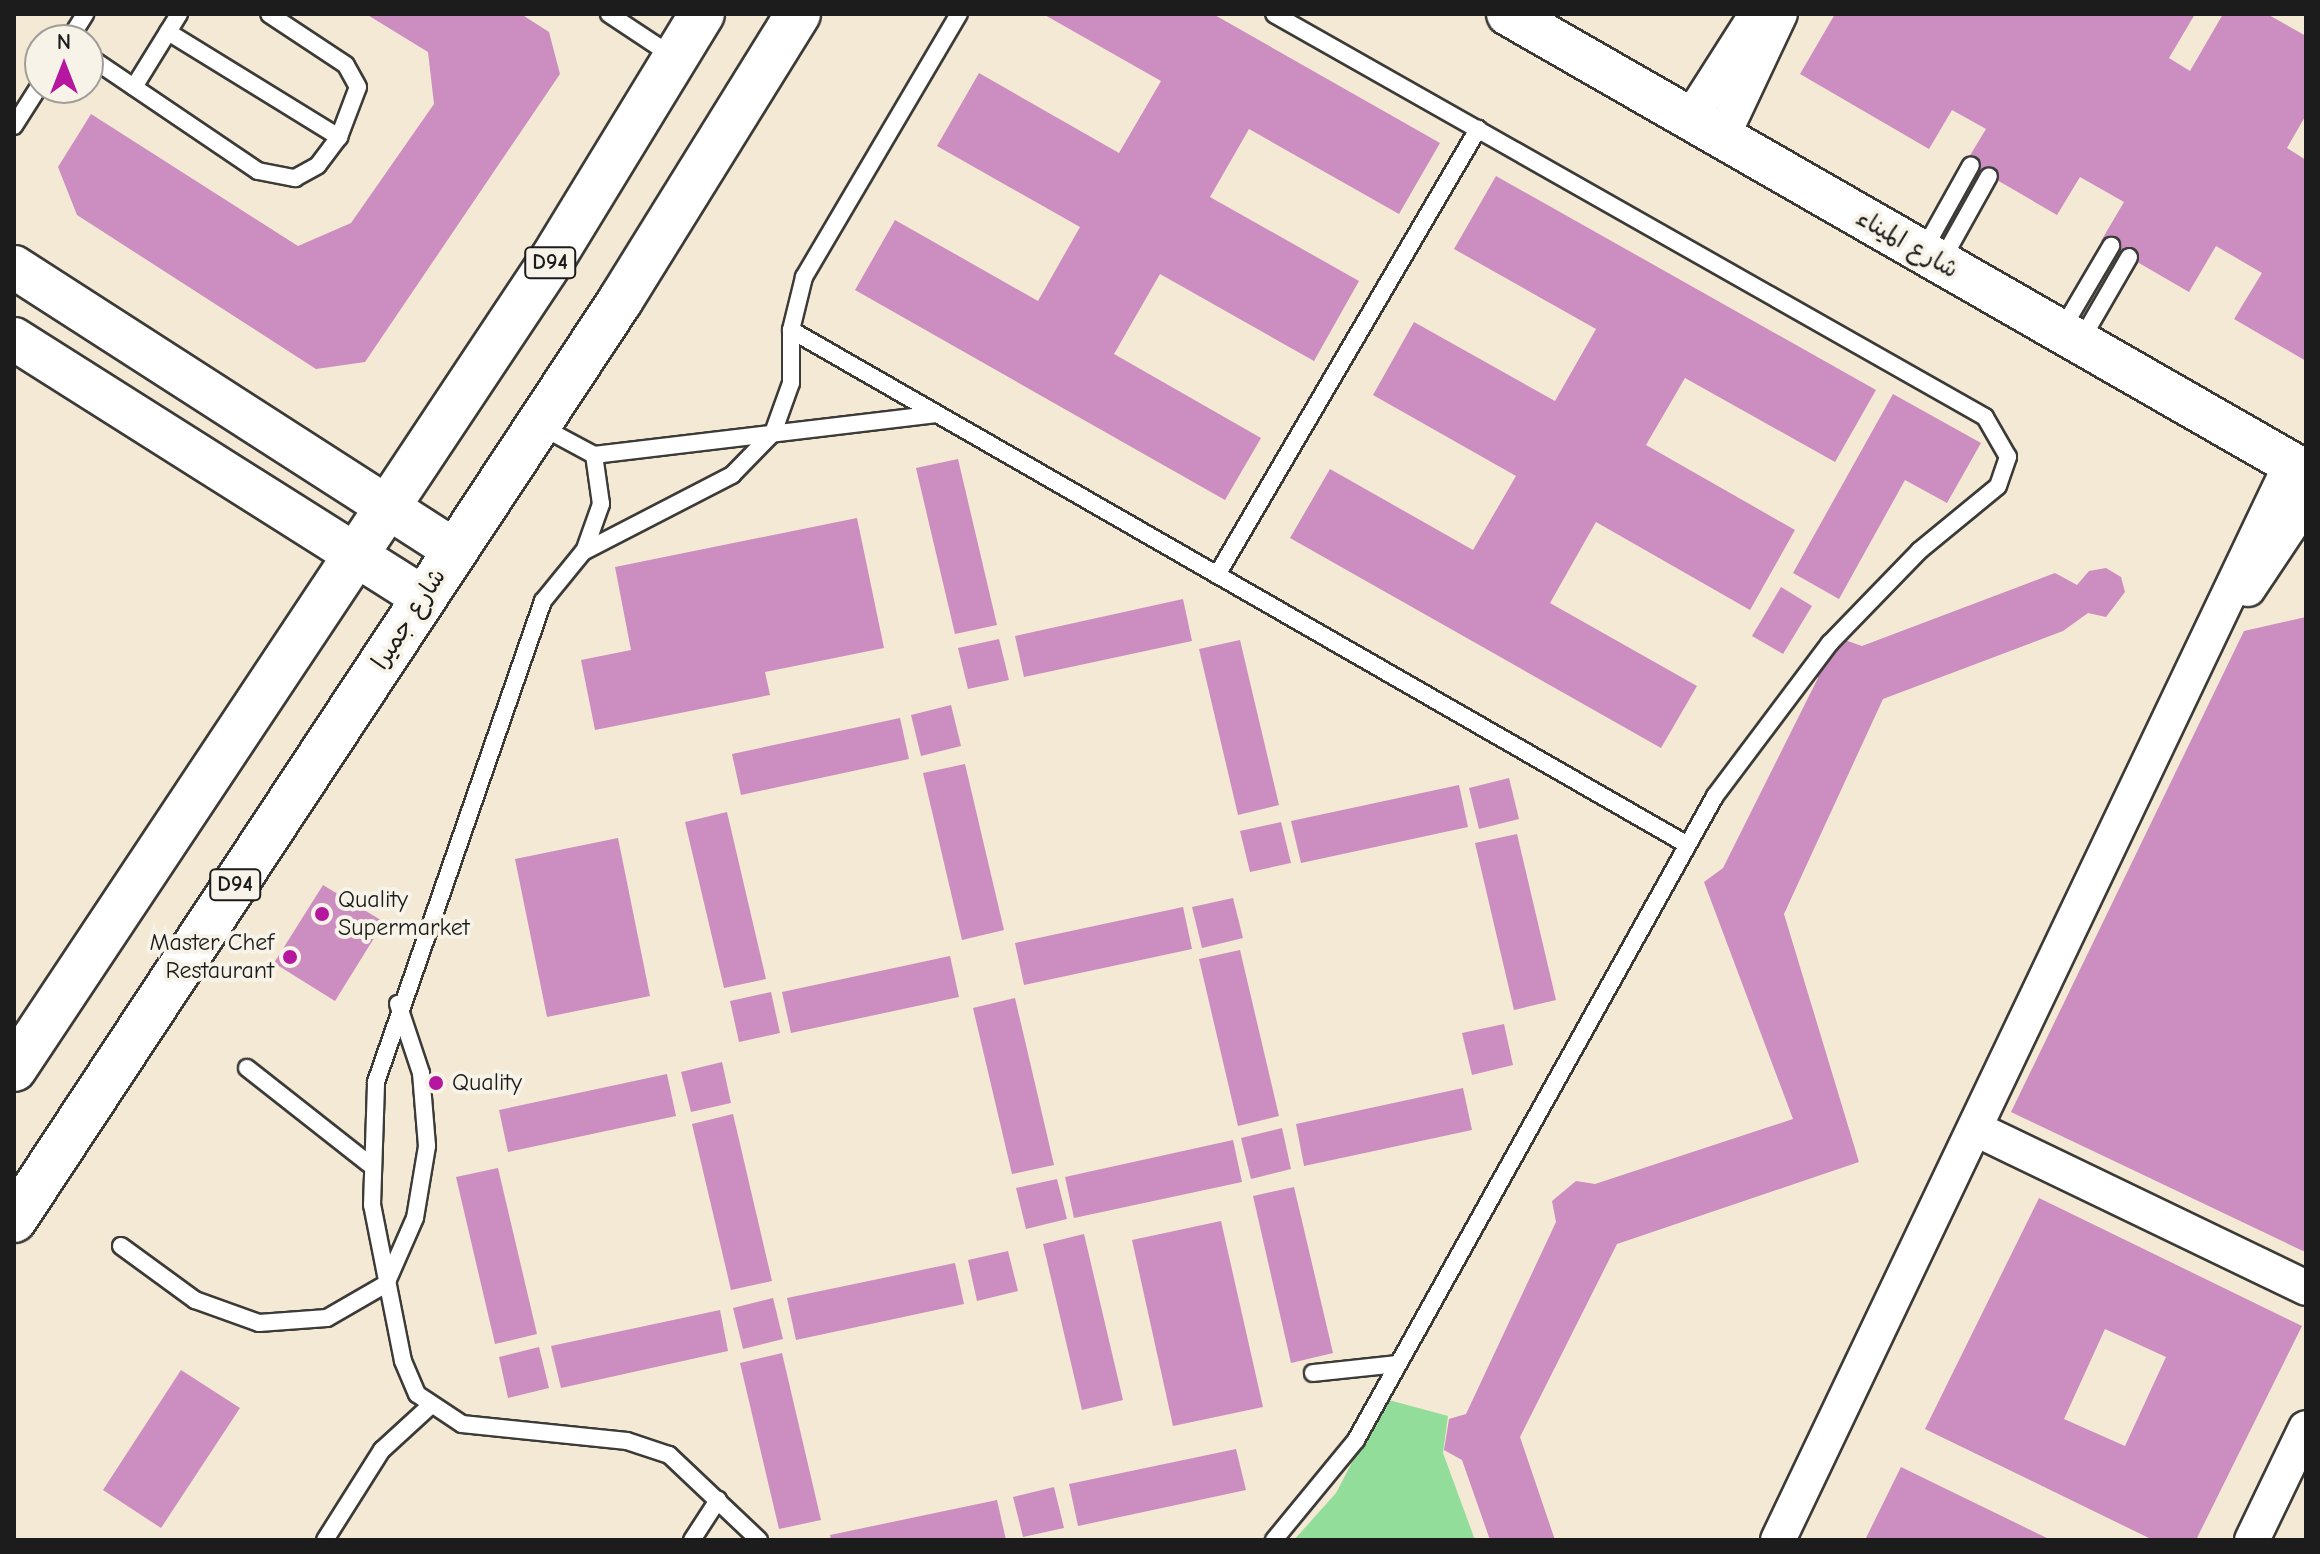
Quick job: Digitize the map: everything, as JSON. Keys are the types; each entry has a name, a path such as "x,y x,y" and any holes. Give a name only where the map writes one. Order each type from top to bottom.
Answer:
{"main road":[{"name":"D94","path":"14,1069 389,506 702,14"},
{"name":"شارع جميرا","path":"14,1220 538,425 798,14"}],"street":[{"name":"شارع الميناء","path":"1508,14 2070,338 2301,461"},
{"path":"1706,128 1757,14"},
{"path":"1706,128 1780,14"},
{"path":"14,267 454,550"},
{"path":"14,339 422,597"},
{"path":"1778,1540 2301,461"},
{"path":"2215,634 2306,502"},
{"path":"1976,1129 2306,1288"},
{"path":"2252,1540 2306,1428"}],"lane":[{"path":"134,87 179,14"},
{"path":"104,67 270,177 308,173 339,137 358,99 354,76 269,14"},
{"path":"609,14 675,58"},
{"path":"583,552 732,475 773,433 791,383 791,330 817,252 959,14"},
{"path":"1274,14 1985,417 2005,441 1998,486 1919,551 1830,643 1751,743 1686,844 1331,1477 1274,1540"},
{"path":"168,32 339,137"},
{"path":"14,126 28,104"},
{"path":"1217,575 1478,129"},
{"path":"1932,258 1971,165"},
{"path":"1932,258 1989,176"},
{"path":"2070,338 2111,246"},
{"path":"2070,338 2129,257"},
{"path":"791,330 1686,844"},
{"path":"538,425 594,455 937,414"},
{"path":"594,455 601,504 583,552 543,601 529,631 398,1004 376,1082 369,1164 386,1284 408,1379 429,1407 462,1424 649,1447 688,1467 759,1540"},
{"path":"121,1246 195,1300 259,1323 327,1318 386,1284 415,1218 427,1146 421,1073 398,1004"},
{"path":"247,1068 369,1164"},
{"path":"1313,1373 1397,1364"},
{"path":"325,1540 382,1450 429,1407"},
{"path":"692,1540 718,1500"}],"green space":[{"path":"1385,1399 1448,1416 1443,1453 1475,1540 1294,1540 1336,1493"}],"building":[{"path":"366,14 521,14 549,32 560,74 365,362 316,369 77,215 58,167 91,114 298,246 351,223 434,104 428,52"},
{"path":"1043,14 1213,14 1440,143 1399,214 1249,129 1210,197 1359,281 1314,361 1160,274 1114,354 1261,438 1225,500 855,290 895,220 1038,301 1080,227 937,146 979,73 1119,153 1161,81"},
{"path":"1835,14 2195,14 2169,58 2190,71 2223,14 2267,14 2306,36 2306,115 2287,148 2306,160 2306,361 2234,319 2262,273 2216,246 2189,292 2101,241 2124,202 2080,177 2057,215 1966,162 1986,129 1952,110 1929,149 1800,74"},
{"path":"1496,176 1876,390 1835,462 1685,378 1646,445 1795,530 1750,610 1596,522 1550,603 1697,686 1661,748 1290,538 1330,469 1473,550 1516,476 1373,395 1414,322 1555,401 1596,329 1454,249"},
{"path":"1893,394 1981,443 1947,503 1905,480 1839,599 1793,573"},
{"path":"958,459 997,625 955,634 916,468"},
{"path":"857,518 884,648 765,672 770,695 595,730 581,660 631,650 615,567"},
{"path":"2106,568 2121,577 2125,592 2106,617 2088,613 2063,631 1883,699 1784,914 1859,1162 1617,1244 1520,1437 1555,1540 1490,1540 1462,1460 1444,1450 1449,1419 1466,1414 1556,1222 1552,1201 1576,1181 1595,1184 1793,1119 1704,882 1723,868 1818,678 1817,661 1839,638 1862,646 2055,573 2077,585 2089,571"},
{"path":"1781,587 1812,606 1783,654 1752,636"},
{"path":"1183,599 1192,641 1024,677 1015,636"},
{"path":"2306,617 2306,1250 2303,1251 2011,1112 2244,631"},
{"path":"999,639 1009,680 968,689 958,648"},
{"path":"1240,640 1279,805 1238,815 1199,649"},
{"path":"951,705 961,746 921,756 911,715"},
{"path":"900,718 909,759 741,795 732,754"},
{"path":"965,764 1004,930 962,940 923,773"},
{"path":"1509,778 1519,819 1479,829 1469,788"},
{"path":"1459,785 1468,827 1301,863 1291,821"},
{"path":"727,812 766,979 724,988 685,822"},
{"path":"1281,822 1291,863 1250,872 1240,831"},
{"path":"1517,834 1556,1000 1514,1010 1475,843"},
{"path":"618,838 650,996 547,1017 515,859"},
{"path":"323,885 384,922 335,1001 274,963"},
{"path":"1233,898 1243,938 1202,948 1192,907"},
{"path":"1183,907 1192,949 1024,985 1015,943"},
{"path":"1240,950 1279,1116 1238,1126 1199,959"},
{"path":"950,956 959,997 791,1033 782,992"},
{"path":"771,992 780,1033 739,1042 730,1001"},
{"path":"1015,998 1054,1165 1012,1174 973,1008"},
{"path":"1504,1024 1513,1065 1472,1075 1462,1033"},
{"path":"722,1062 731,1103 691,1112 681,1072"},
{"path":"667,1074 676,1116 508,1152 499,1110"},
{"path":"1463,1088 1472,1130 1304,1166 1296,1124"},
{"path":"733,1114 772,1281 731,1290 692,1124"},
{"path":"1282,1128 1291,1169 1251,1179 1241,1138"},
{"path":"1233,1140 1242,1182 1074,1218 1065,1177"},
{"path":"498,1168 537,1334 495,1344 456,1177"},
{"path":"1057,1179 1067,1219 1026,1229 1016,1188"},
{"path":"1294,1187 1333,1353 1291,1363 1253,1196"},
{"path":"2039,1198 2302,1326 2196,1540 2153,1540 1925,1429","holes":["2105,1329 2166,1357 2125,1446 2064,1419"]},
{"path":"1221,1221 1263,1407 1173,1426 1132,1240"},
{"path":"1084,1234 1123,1400 1082,1410 1043,1244"},
{"path":"1008,1251 1018,1291 977,1301 968,1260"},
{"path":"955,1263 964,1304 796,1340 787,1298"},
{"path":"773,1298 783,1339 743,1349 733,1308"},
{"path":"720,1310 728,1351 561,1388 551,1346"},
{"path":"539,1347 549,1388 508,1398 499,1357"},
{"path":"782,1353 821,1520 779,1529 740,1363"},
{"path":"181,1370 240,1408 161,1528 103,1490"},
{"path":"1236,1449 1246,1490 1078,1526 1069,1484"},
{"path":"1901,1467 2051,1540 1865,1540"},
{"path":"1054,1487 1064,1528 1023,1537 1013,1497"},
{"path":"997,1500 1006,1540 831,1540 830,1535"}],"place":[{"name":"Quality Supermarket","path":"322,914"},
{"name":"Master Chef Restaurant","path":"290,957"},
{"name":"Quality","path":"436,1083"}]}
